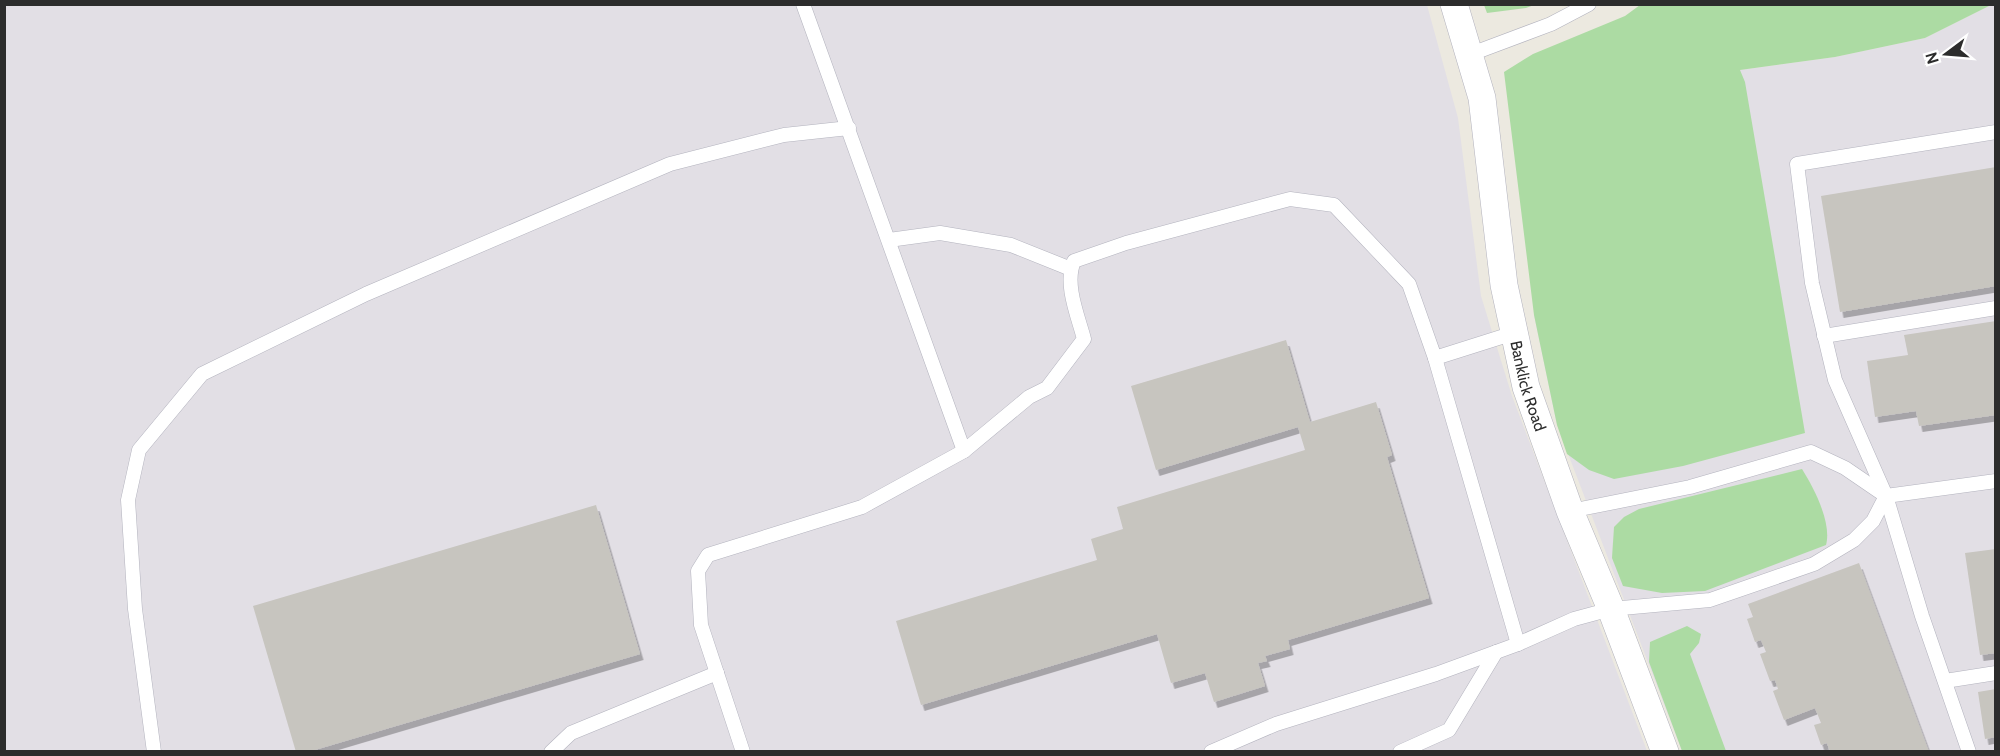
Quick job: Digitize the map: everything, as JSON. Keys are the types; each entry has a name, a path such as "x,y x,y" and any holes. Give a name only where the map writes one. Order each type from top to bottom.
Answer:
{"street":[{"name":"Banklick Road","path":"1454,4 1471,54 1482,98 1504,285 1526,387 1570,512 1611,609 1665,752"}],"lane":[{"path":"803,4 964,451"},
{"path":"1471,54 1551,24 1589,4"},
{"path":"154,752 135,609 128,500 139,450 202,374 366,294 670,164 784,135 849,128"},
{"path":"1969,752 1886,496 1835,380 1812,283 1797,164 1995,132"},
{"path":"743,752 701,625 698,571 708,555 862,507 964,451 1029,397 1047,388 1084,339 1070,281 1074,261 1126,243 1290,199 1334,205 1409,284 1435,358 1518,644"},
{"path":"889,240 940,233 1011,244 1071,269"},
{"path":"1824,336 1995,308"},
{"path":"1435,358 1514,333"},
{"path":"1570,512 1690,487 1811,452 1845,468 1886,496 1995,481"},
{"path":"1211,752 1228,748 1276,724 1518,644 1574,619 1611,609 1710,600 1814,564 1854,540 1873,521 1886,496"},
{"path":"1400,752 1449,730 1496,652"},
{"path":"551,752 571,733 717,673"},
{"path":"1945,681 1995,673"}],"shaded area":[{"path":"4,5 1427,5 1458,118 1481,296 1512,396 1647,751 5,751"},
{"path":"1995,5 1995,751 1682,751 1557,425 1534,315 1740,70 1835,57 1925,38"}],"green space":[{"path":"1484,5 1534,5 1487,13"},
{"path":"1640,5 1991,5 1925,38 1835,57 1740,70 1745,82 1805,433 1683,466 1614,479 1589,470 1567,454 1557,425 1534,315 1504,72 1533,54 1625,16"},
{"path":"1802,469 1812,486 1824,516 1826,545 1705,591 1662,593 1623,586 1612,558 1614,527 1624,517 1639,509"},
{"path":"1687,626 1701,634 1699,643 1690,654 1726,751 1682,751 1649,662 1650,642"}],"building":[{"path":"1996,167 1996,286 1840,312 1821,196"},
{"path":"1996,321 1996,415 1919,426 1916,411 1875,417 1867,361 1908,355 1904,335"},
{"path":"1286,340 1310,422 1376,402 1392,455 1387,457 1429,598 1288,640 1290,649 1265,656 1267,661 1258,663 1265,686 1214,702 1205,673 1171,683 1157,634 921,705 896,621 1097,560 1091,539 1123,529 1117,507 1305,450 1298,427 1156,470 1131,386"},
{"path":"596,505 640,654 308,752 296,752 253,606"},
{"path":"1996,549 1996,653 1980,655 1965,553"},
{"path":"1859,563 1929,752 1830,752 1827,743 1821,745 1814,725 1821,723 1815,708 1784,720 1773,691 1778,689 1775,680 1770,681 1760,654 1766,652 1761,640 1755,642 1747,619 1753,617 1748,604"},
{"path":"1996,689 1996,737 1985,739 1978,692"}]}
